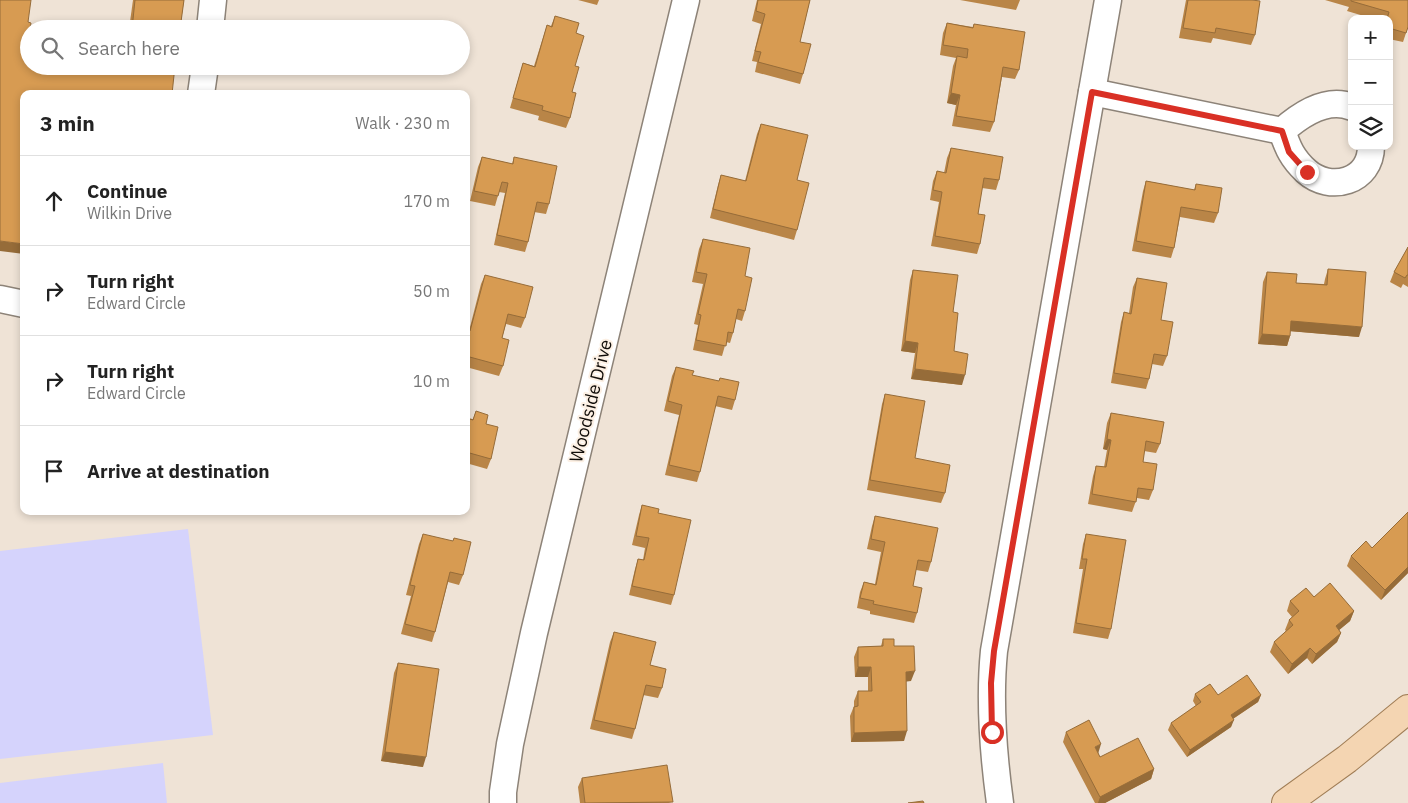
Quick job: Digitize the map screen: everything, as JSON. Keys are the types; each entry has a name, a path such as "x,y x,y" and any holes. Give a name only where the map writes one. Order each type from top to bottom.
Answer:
{"main road":[{"path":"1286,803 1347,759 1408,709"}],"street":[{"path":"211,20 213,0"},
{"name":"Woodside Drive","path":"503,803 510,744 534,633 686,0"},
{"path":"1000,803 994,756 991,708 994,651 1108,0"},
{"path":"202,90 204,75"},
{"path":"1092,92 1282,131 1303,115 1333,103 1348,106"},
{"path":"1282,131 1289,152 1307,172 1322,181 1338,182 1353,179 1364,170 1371,150"},
{"path":"0,299 20,303"}],"shaded area":[{"path":"188,529 213,735 0,759 0,551"},
{"path":"163,763 167,803 0,803 0,783"}],"building":[{"path":"0,0 31,0 28,20 20,20 20,75 174,75 172,90 20,90 20,244 0,241"},
{"path":"135,0 184,0 181,20 133,20"},
{"path":"758,0 810,0 800,42 811,44 803,74 758,62 761,52 755,51 765,14 756,11"},
{"path":"1188,0 1260,1 1255,35 1216,28 1215,33 1183,28"},
{"path":"1408,0 1408,27 1406,33 1393,29 1393,15 1388,15 1389,12 1351,1"},
{"path":"555,16 579,23 576,33 584,36 575,66 579,67 572,92 576,93 570,118 542,110 543,106 513,98 523,63 535,67 547,25 552,27"},
{"path":"947,23 973,28 974,24 1025,32 1019,70 1003,67 994,122 956,116 960,95 951,93 957,56 967,58 968,49 943,45"},
{"path":"761,124 808,135 797,180 809,183 797,230 713,209 721,175 746,181"},
{"path":"951,148 1003,157 999,180 984,178 978,214 985,215 980,244 935,236 942,192 933,190 937,171 946,173"},
{"path":"482,157 513,164 514,157 557,166 549,204 537,202 528,242 497,235 508,183 502,182 498,196 474,191"},
{"path":"1146,181 1195,190 1196,184 1222,188 1218,213 1181,207 1174,248 1136,241"},
{"path":"703,239 750,248 745,276 752,278 745,311 738,309 733,333 728,332 726,346 696,340 701,315 698,314 707,274 696,272"},
{"path":"1408,247 1408,275 1405,278 1394,272"},
{"path":"1328,269 1366,272 1362,327 1291,321 1290,336 1262,334 1267,272 1297,274 1296,283 1327,285"},
{"path":"913,270 958,275 953,312 958,313 954,351 968,354 965,375 915,369 918,343 905,341"},
{"path":"485,275 533,287 525,318 508,314 502,338 509,340 503,366 470,357 470,331"},
{"path":"1137,278 1167,283 1161,320 1173,322 1167,356 1154,354 1149,379 1114,373 1124,312 1131,314"},
{"path":"676,367 694,371 692,375 719,381 720,378 739,382 735,400 718,396 700,472 669,465 682,405 668,401"},
{"path":"885,394 925,401 915,458 950,465 945,493 870,480"},
{"path":"476,411 488,415 486,424 498,427 491,459 470,453 470,419 473,420"},
{"path":"1111,413 1164,422 1160,444 1146,441 1143,462 1157,464 1153,490 1138,488 1136,502 1092,494 1096,466 1106,467 1111,440 1107,439"},
{"path":"642,505 659,509 658,513 691,520 674,595 632,586 638,559 644,560 649,538 636,536"},
{"path":"1408,512 1408,567 1385,590 1351,556 1366,541 1372,548"},
{"path":"875,516 938,528 931,562 918,560 913,586 922,588 917,613 873,604 874,601 860,598 864,582 876,585 885,542 871,539"},
{"path":"423,534 453,541 454,538 471,542 463,575 450,572 435,632 405,624 415,586 410,585"},
{"path":"1086,534 1126,540 1111,629 1076,623 1087,559 1082,559"},
{"path":"1330,583 1354,611 1336,626 1341,633 1316,654 1310,648 1292,664 1274,642 1293,625 1289,620 1299,611 1290,601 1306,588 1314,597"},
{"path":"614,632 656,642 650,665 666,669 662,688 646,685 635,729 594,720"},
{"path":"883,639 894,639 894,646 914,646 915,671 906,672 907,731 854,733 854,707 858,706 858,691 872,691 871,667 858,667 858,647 883,646"},
{"path":"398,663 439,669 426,757 385,752"},
{"path":"1247,675 1261,695 1231,715 1234,720 1190,750 1171,723 1201,702 1195,694 1210,684 1218,695"},
{"path":"1089,720 1101,744 1095,747 1100,757 1138,738 1154,769 1100,797 1066,732"},
{"path":"667,765 673,802 585,803 582,778"},
{"path":"923,801 924,803 908,803"}],"route":[{"path":"992,732 991,683 994,651 1092,92 1282,131 1289,152 1307,172"}]}
